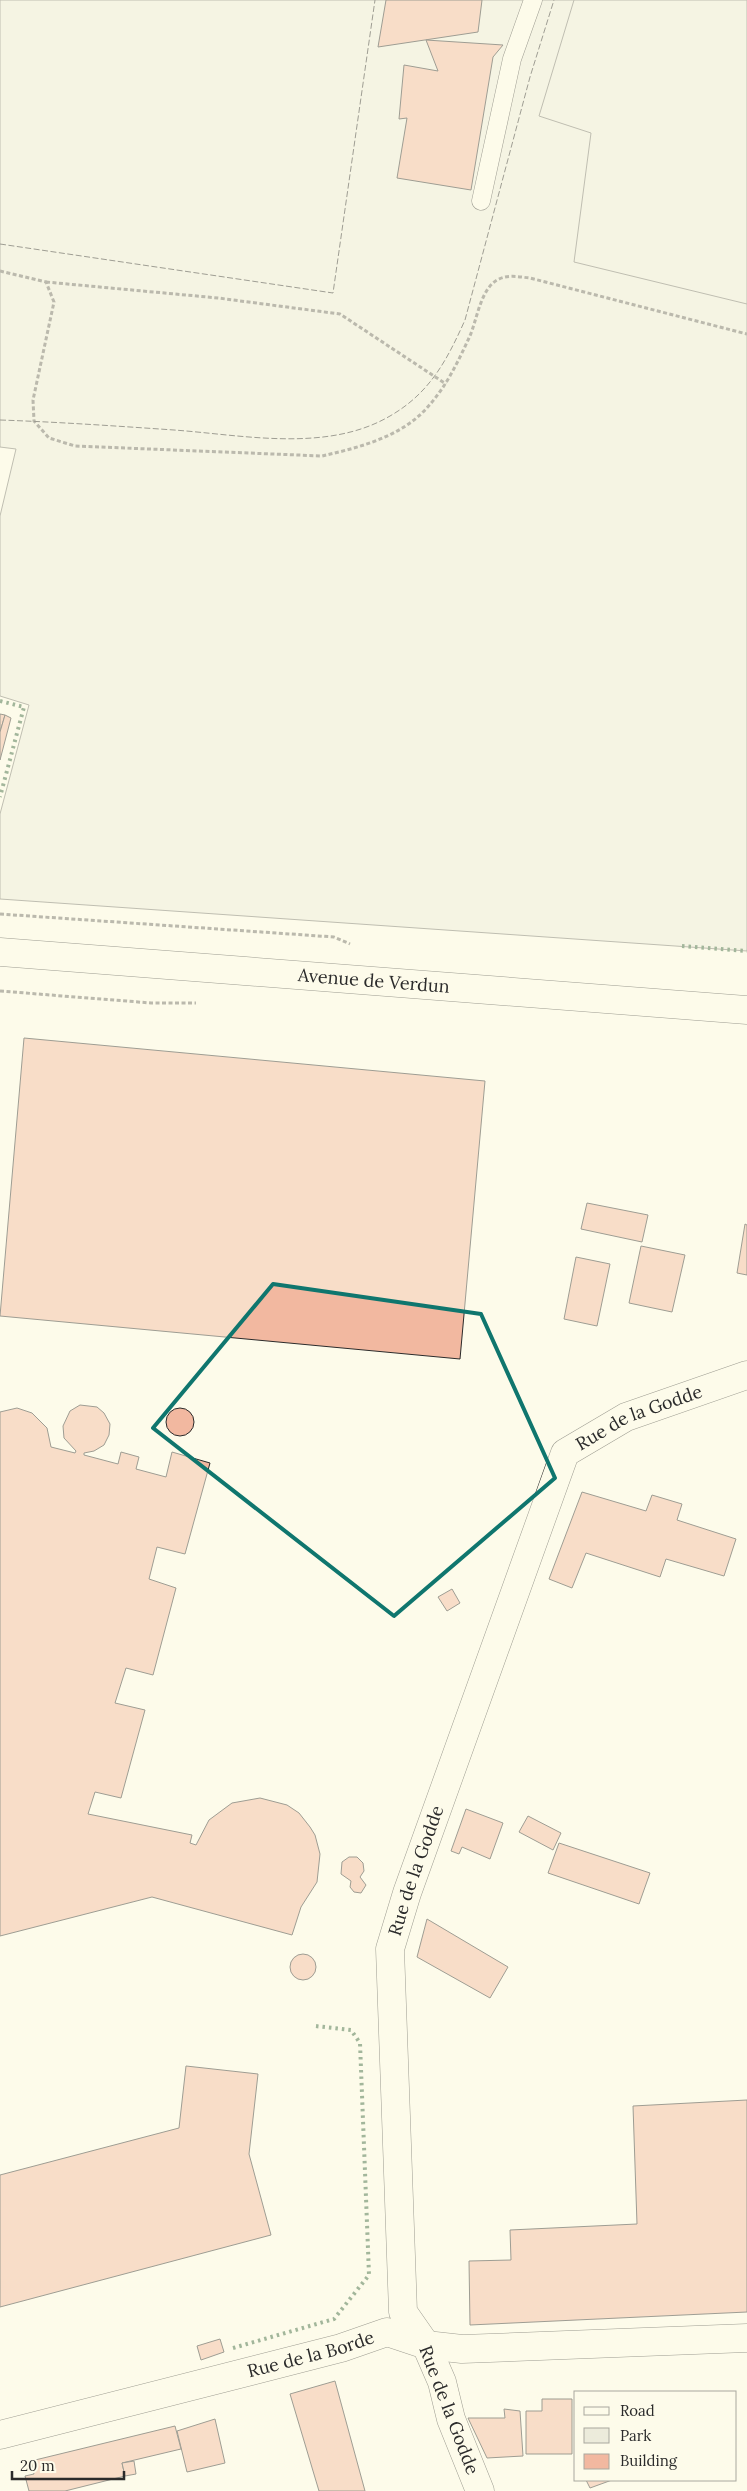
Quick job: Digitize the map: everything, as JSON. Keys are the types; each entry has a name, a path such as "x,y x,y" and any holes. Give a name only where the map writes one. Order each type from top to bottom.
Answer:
{"street":[{"name":"Avenue de Verdun","path":"0,952 747,1010"},
{"name":"Rue de la Godde","path":"480,2491 451,2419 442,2382 426,2345 403,2312 390,1993 390,1949 407,1893 565,1453 626,1417 747,1375"},
{"name":"Rue de la Borde","path":"0,2435 341,2348 387,2332 426,2345 462,2349 747,2338"}],"lane":[{"path":"481,201 512,60 533,0"}],"path":[{"path":"0,271 46,282 218,298 340,314 446,384"},
{"path":"46,282 54,302 33,400 34,421 49,438 75,446 322,456 357,448 391,434 422,413 446,384 470,336 488,290 496,280 510,275 530,278 747,334"}],"highlighted area":[{"path":"273,1284 481,1314 555,1478 394,1616 153,1428"}],"green space":[{"path":"0,0 747,0 747,951 0,899 0,814 29,705 0,696 0,516 16,449 0,447"}],"shaded area":[{"path":"574,0 747,0 747,304 574,262 591,133 539,116"}],"building":[{"path":"386,0 482,0 478,32 378,47"},
{"path":"426,40 503,45 493,57 471,190 397,178 407,118 399,119 404,65 438,71"},
{"path":"0,714 5,715 0,732"},
{"path":"5,715 11,718 0,760 0,732"},
{"path":"24,1038 485,1081 460,1359 0,1316"},
{"path":"587,1203 648,1215 642,1242 581,1229"},
{"path":"745,1224 747,1225 747,1275 737,1273"},
{"path":"641,1246 685,1255 672,1312 629,1303"},
{"path":"576,1257 610,1264 597,1326 564,1319"},
{"path":"80,1405 97,1407 104,1413 110,1424 109,1435 104,1445 94,1451 84,1453 84,1455 118,1464 121,1452 139,1457 136,1469 166,1477 172,1452 210,1463 185,1554 157,1547 149,1579 176,1588 153,1675 126,1668 115,1703 145,1710 121,1798 95,1792 88,1814 192,1835 190,1843 196,1845 209,1820 232,1803 260,1798 287,1805 299,1813 310,1827 315,1835 320,1854 317,1882 301,1907 292,1935 152,1897 0,1936 0,1412 17,1408 32,1413 47,1428 51,1447 75,1453 76,1451 64,1438 63,1426 70,1411"},
{"path":"180,1408 190,1412 194,1422 190,1432 180,1436 170,1432 166,1422 170,1412"},
{"path":"582,1492 646,1511 652,1495 682,1504 677,1520 736,1539 724,1576 666,1559 660,1577 586,1553 572,1588 549,1579"},
{"path":"452,1589 460,1603 447,1611 438,1597"},
{"path":"466,1809 503,1823 490,1859 462,1847 459,1854 451,1851"},
{"path":"528,1816 561,1833 553,1850 519,1832"},
{"path":"559,1843 650,1873 639,1904 548,1873"},
{"path":"349,1857 357,1857 363,1863 364,1871 360,1877 366,1885 361,1893 354,1892 350,1887 351,1881 341,1874 342,1862"},
{"path":"427,1919 508,1967 490,1998 417,1957"},
{"path":"303,1954 312,1958 316,1967 312,1976 303,1980 294,1976 290,1967 294,1958"},
{"path":"186,2066 258,2074 249,2154 271,2235 0,2307 0,2175 179,2128"},
{"path":"747,2100 747,2312 470,2325 469,2261 511,2260 510,2230 637,2224 633,2106"},
{"path":"220,2339 224,2352 201,2360 197,2346"},
{"path":"335,2381 365,2491 319,2491 290,2394"},
{"path":"542,2399 572,2399 572,2454 526,2454 526,2411 542,2411"},
{"path":"504,2409 520,2411 523,2456 487,2458 468,2418 505,2418"},
{"path":"215,2419 225,2463 187,2472 177,2431"},
{"path":"175,2426 181,2449 122,2463 125,2476 65,2491 29,2491 25,2476 34,2474 31,2461"},
{"path":"134,2461 136,2474 125,2476 122,2463"},
{"path":"586,2481 609,2481 590,2488"}],"hedge":[{"path":"0,701 24,707 0,797"},
{"path":"682,946 747,951"},
{"path":"233,2348 334,2319 369,2275 360,2043 351,2030 315,2026"}],"fence":[{"path":"0,244 333,293 375,0"},
{"path":"0,420 174,430 284,439 312,438 339,434 365,427 390,416 404,407 427,386 436,374 465,320 530,77 554,0"}]}
